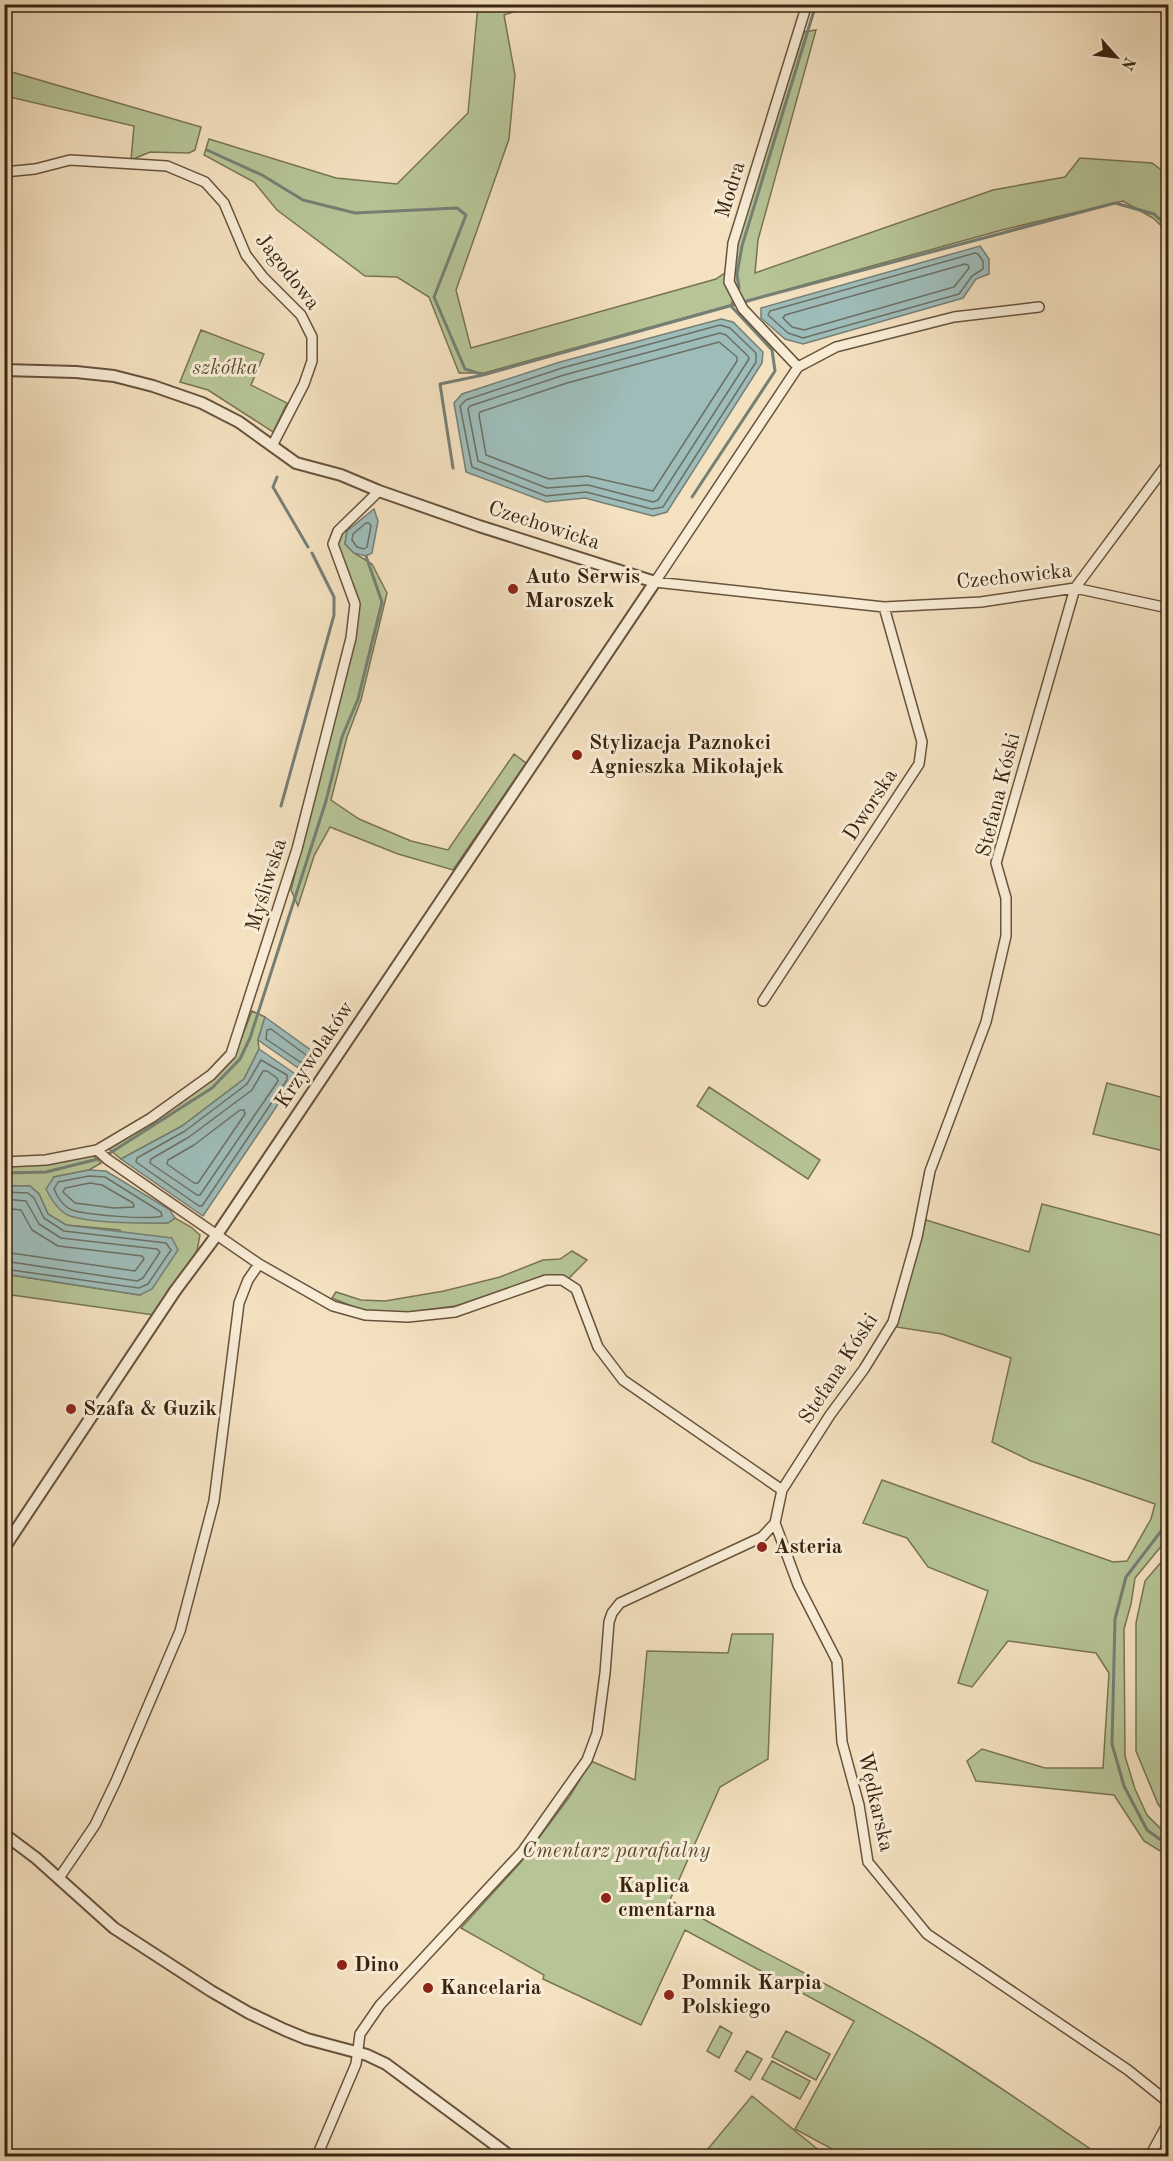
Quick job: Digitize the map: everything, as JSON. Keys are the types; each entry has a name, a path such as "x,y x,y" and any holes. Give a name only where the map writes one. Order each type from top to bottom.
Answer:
{"street":[{"name":"Modra","path":"798,367 743,309 729,282 733,243 807,4"},
{"name":"Jagodowa","path":"4,172 35,169 70,160 167,166 205,182 224,203 246,255 263,277 301,315 312,337 312,361 304,384 272,446"},
{"path":"655,582 798,367 836,347 954,317 1040,308"},
{"name":"Czechowicka","path":"4,370 76,372 114,376 153,386 202,403 238,422 296,463 341,475 484,528 655,582 884,607 981,602 1075,588 1168,608"},
{"name":"Stefana Kóski","path":"775,1523 782,1490 893,1323 917,1237 930,1171 986,1022 1006,936 1006,898 996,863 1075,588 1168,463"},
{"name":"Myśliwska","path":"4,1162 46,1160 97,1149 151,1118 211,1074 231,1054 297,849 351,638 355,604 333,544 338,531 379,491"},
{"name":"Krzywolaków","path":"4,1548 655,582"},
{"name":"Dworska","path":"763,1001 920,764 922,742 884,607"},
{"path":"97,1149 107,1159 216,1236 259,1264 333,1306 365,1315 408,1317 455,1312 546,1280 562,1280 576,1289 598,1347 623,1380 782,1490"},
{"path":"59,1878 95,1825 108,1799 180,1631 214,1501 239,1303 248,1281 259,1264"},
{"path":"317,2157 356,2064 360,2034 380,2005 522,1852 587,1760 597,1733 609,1622 616,1608 620,1603 762,1537 775,1523"},
{"name":"Wędkarska","path":"775,1523 798,1585 837,1661 842,1742 859,1805 868,1862 927,1934 1119,2064 1168,2102"},
{"path":"4,1834 36,1858 114,1928 211,1991 285,2030 307,2039 358,2052 387,2064 510,2157"},
{"path":"1150,2157 1168,2124"}],"green space":[{"path":"478,5 526,5 525,8 504,15 515,75 509,139 456,290 471,348 716,279 733,267 736,244 804,32 816,30 758,240 755,273 993,190 1065,177 1080,158 1152,163 1168,175 1168,232 1153,218 1123,201 1002,230 484,373 459,373 429,297 397,277 365,276 277,210 254,182 204,155 209,139 336,178 397,184 468,113"},
{"path":"5,70 201,127 195,150 189,153 150,152 131,160 134,126 5,96"},
{"name":"szkółka","path":"201,330 264,354 251,385 287,403 273,432 208,390 180,382"},
{"path":"347,531 345,544 354,553 372,564 387,593 361,700 347,737 331,800 359,819 411,841 448,850 514,754 526,763 453,870 398,854 330,827 314,856 298,906 291,890 355,638 359,604 337,542 340,532"},
{"path":"252,1011 265,1017 258,1040 259,1049 244,1079 182,1126 121,1159 108,1148 235,1055"},
{"path":"1107,1083 1168,1099 1168,1152 1093,1134"},
{"path":"709,1087 820,1160 808,1179 697,1106"},
{"path":"93,1155 101,1163 89,1170 54,1177 112,1222 167,1223 175,1218 200,1235 197,1251 154,1315 5,1294 4,1274 140,1295 120,1230 66,1225 48,1214 39,1194 30,1186 5,1186 5,1165"},
{"path":"1042,1204 1168,1237 1168,1538 1135,1578 1124,1629 1125,1756 1135,1789 1147,1815 1168,1836 1168,1856 1144,1841 1114,1795 976,1781 967,1761 982,1749 1045,1768 1103,1768 1109,1673 1096,1653 1008,1641 972,1687 958,1683 988,1591 928,1567 907,1538 863,1523 882,1480 1113,1562 1127,1561 1151,1519 1155,1504 1031,1461 992,1442 1011,1358 942,1334 896,1327 926,1220 1029,1252"},
{"path":"572,1251 587,1260 568,1279 455,1306 410,1312 369,1313 332,1298 336,1292 361,1300 385,1301 444,1291 500,1277 543,1260 560,1259"},
{"path":"1168,1554 1168,1817 1158,1804 1136,1751 1136,1623 1145,1581"},
{"name":"Cmentarz parafialny","path":"732,1634 773,1634 768,1759 720,1787 670,1900 934,2045 1101,2156 845,2156 795,2129 854,2021 685,1930 641,2025 543,1979 544,1975 461,1928 521,1862 570,1796 591,1761 635,1780 647,1651 728,1653"},
{"path":"720,2026 732,2033 719,2058 707,2051"},
{"path":"786,2031 830,2054 816,2080 772,2057"},
{"path":"747,2051 762,2059 750,2080 735,2071"},
{"path":"772,2061 810,2081 800,2099 762,2079"},
{"path":"752,2096 826,2156 702,2156"}],"water":[{"path":"980,246 989,259 989,274 976,279 963,298 803,344 785,339 761,318 761,308"},
{"path":"721,319 733,322 763,352 762,363 667,512 653,516 585,498 546,502 466,472 454,403 462,394 560,362"},
{"path":"374,509 378,521 372,553 366,556 354,553 345,544 347,531"},
{"path":"265,1017 315,1053 316,1056 305,1071 258,1040"},
{"path":"259,1049 294,1073 293,1082 203,1216 121,1159 182,1126 244,1079"},
{"path":"89,1170 106,1171 170,1210 175,1218 168,1223 118,1223 81,1219 62,1212 46,1189 54,1177"},
{"path":"4,1186 30,1186 39,1194 48,1214 66,1225 172,1238 178,1250 152,1289 140,1295 5,1274"}],"waterway":[{"path":"692,497 775,371 772,350 731,306 739,288 737,274 742,246 816,4"},
{"path":"207,150 262,175 303,200 355,213 457,208 466,215 434,297 465,369 481,374"},
{"path":"453,468 440,384 483,375 751,300 1115,203 1154,214 1168,227"},
{"path":"277,477 273,487 308,547"},
{"path":"281,806 334,615 334,597 312,553"},
{"path":"110,1153 212,1088 240,1059 250,1038 326,801 342,737 358,699 382,602 366,556"},
{"path":"4,1173 46,1172 98,1159"},
{"path":"1168,1522 1126,1577 1115,1619 1112,1744 1124,1786 1147,1830 1168,1845"}],"place":[{"name":"Auto Serwis Maroszek","path":"513,589"},
{"name":"Stylizacja Paznokci Agnieszka Mikołajek","path":"577,755"},
{"name":"Szafa & Guzik","path":"71,1409"},
{"name":"Asteria","path":"762,1547"},
{"name":"Kaplica cmentarna","path":"606,1898"},
{"name":"Dino","path":"342,1965"},
{"name":"Kancelaria","path":"428,1988"},
{"name":"Pomnik Karpia Polskiego","path":"669,1995"}]}
